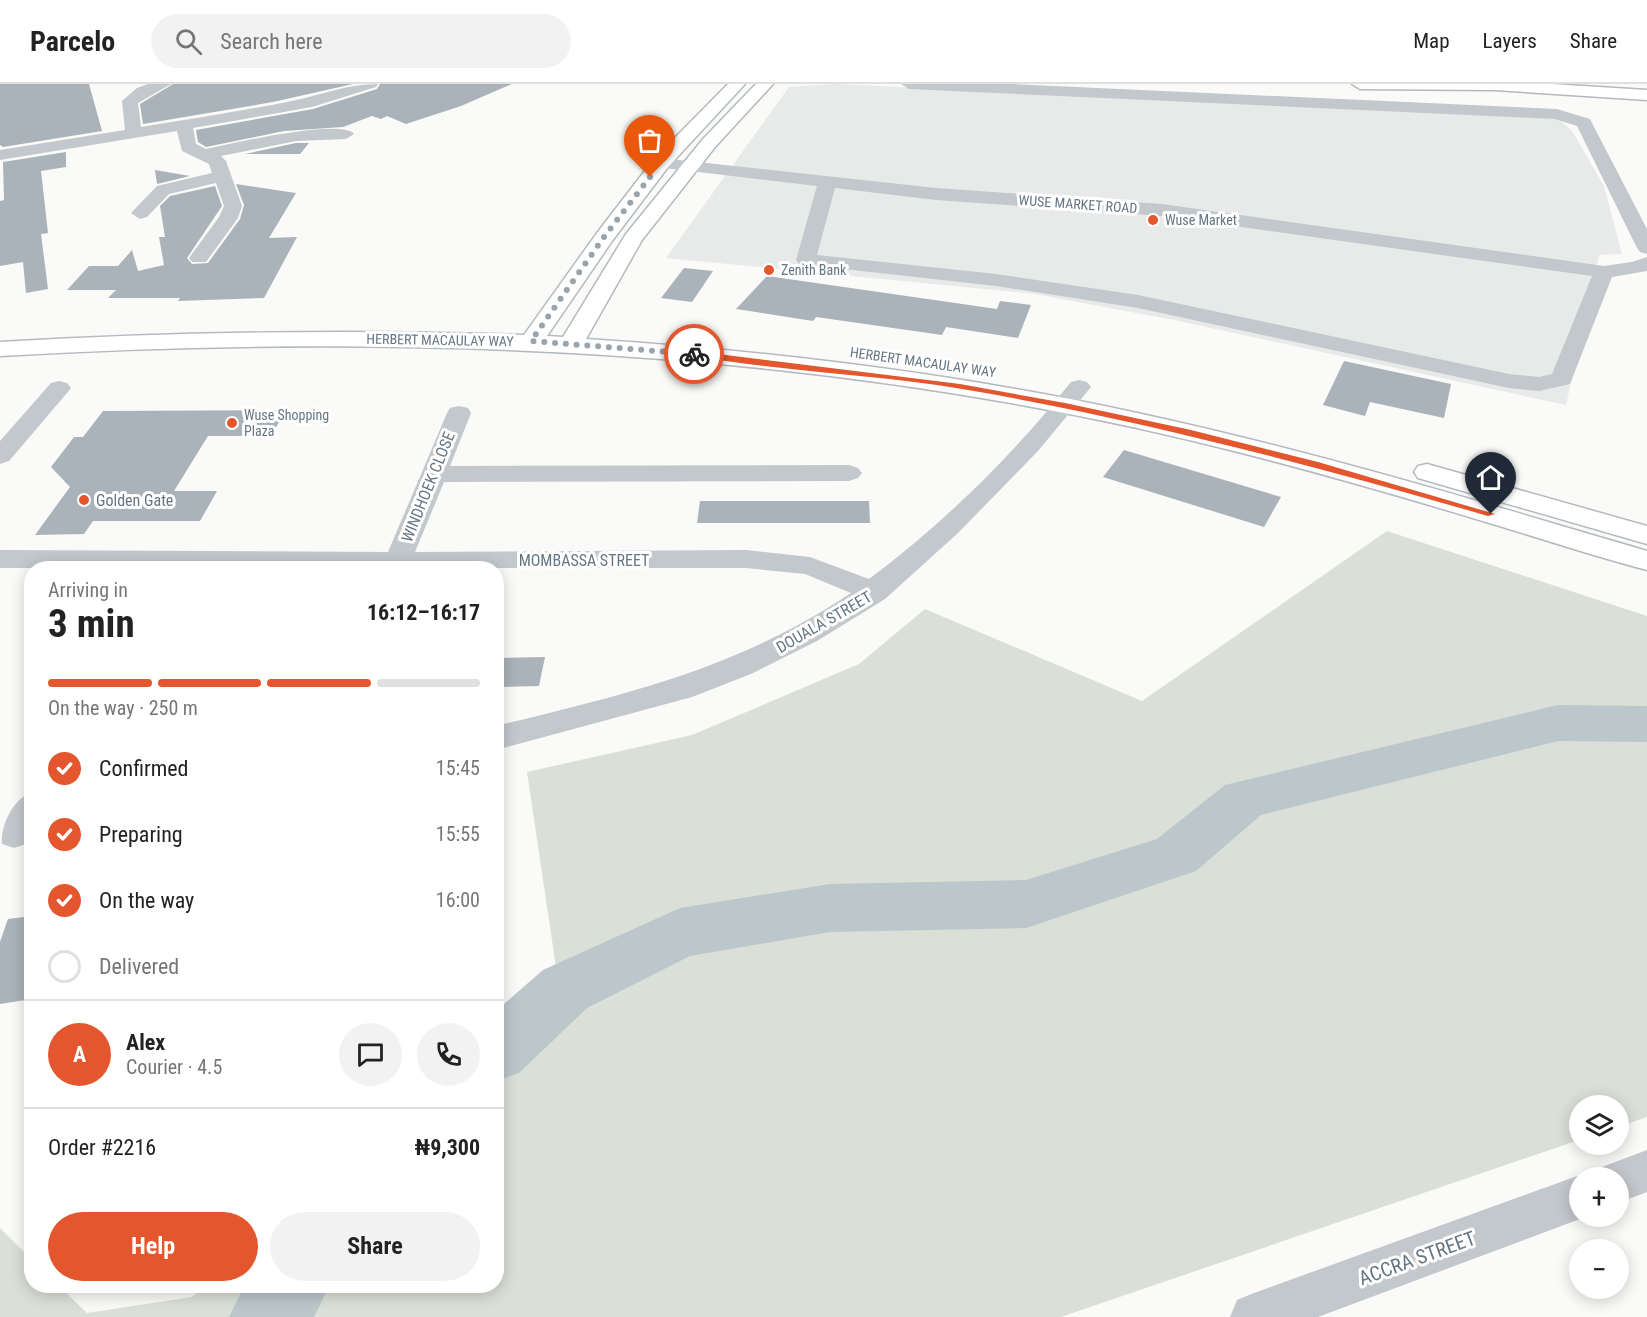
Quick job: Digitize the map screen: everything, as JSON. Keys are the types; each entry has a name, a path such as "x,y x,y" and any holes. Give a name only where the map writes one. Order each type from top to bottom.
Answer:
{"main road":[{"path":"538,333 604,237 661,163 737,84"},
{"path":"576,335 633,238 689,167 765,84"},
{"path":"1360,84 1503,86"},
{"path":"1473,84 1647,95"},
{"name":"HERBERT MACAULAY WAY","path":"0,332 88,326 265,322 576,335 706,355 836,369 960,386 1072,396 1248,423 1647,535"},
{"name":"HERBERT MACAULAY WAY","path":"0,349 78,343 394,338 538,333"},
{"name":"HERBERT MACAULAY WAY","path":"1072,396 1647,561"}],"street":[{"path":"134,133 129,110 130,101 143,92 163,84"},
{"path":"0,155 184,126 312,102 370,84"},
{"path":"909,84 1566,116 1584,123 1647,248"},
{"path":"184,126 188,147 207,154 217,161 233,206 228,218 199,258"},
{"path":"207,154 296,136 346,134"},
{"name":"WUSE MARKET ROAD","path":"661,163 827,183 998,199 1161,210 1604,272 1641,266"},
{"path":"140,213 164,190 222,176"},
{"path":"827,183 806,260 916,270 1054,288 1184,310 1509,381 1539,384 1562,379 1604,272"},
{"path":"0,456 59,388"},
{"name":"DOUALA STREET","path":"504,736 676,691 739,667 801,638 875,591 936,540 990,487 1072,396"},
{"name":"WINDHOEK CLOSE","path":"398,561 459,412"},
{"path":"434,474 849,473"},
{"name":"MOMBASSA STREET","path":"0,559 58,561"},
{"name":"MOMBASSA STREET","path":"398,561 746,559 810,566 875,591"},
{"path":"1629,1178 1647,1171"},
{"name":"ACCRA STREET","path":"1254,1317 1569,1201"}],"shaded area":[{"name":"Wuse Market","path":"837,84 1559,119 1572,131 1604,186 1622,254 1599,255 1566,405 1174,320 1035,294 666,258 789,87"},
{"path":"1387,531 1647,616 1647,1117 1629,1123 1629,1095 1569,1095 1569,1143 1061,1317 0,1317 0,1228 24,1252 24,1293 66,1293 87,1313 192,1297 197,1293 504,1293 504,1022 557,974 527,772 692,735 859,664 925,609 1142,701"}],"building":[{"path":"0,84 89,84 102,131 3,147 0,145"},
{"path":"173,84 353,84 273,102 143,124 140,104"},
{"path":"380,84 512,84 461,106 406,124 387,116 381,119 372,116 343,127 284,131 206,147 198,142 196,130 313,109 377,89"},
{"path":"296,143 309,143 300,154 245,154"},
{"path":"66,152 66,167 41,171 48,233 41,234 48,289 26,293 23,262 0,266 0,201 4,200 3,162"},
{"path":"155,170 190,176 157,184"},
{"path":"236,184 296,193 269,238 297,237 264,298 178,301 180,298 108,298 116,290 67,290 89,266 118,266 132,250 138,271 164,265 159,237 165,237 160,206 170,196 215,186 222,206 187,258 192,264 208,263 240,219 244,205"},
{"path":"684,268 713,271 692,302 661,298"},
{"path":"767,276 997,309 1000,301 1031,305 1018,338 946,327 942,335 816,317 813,321 736,309"},
{"path":"1344,361 1451,384 1444,418 1370,402 1365,416 1323,405"},
{"path":"286,410 271,436 208,436 174,491 217,491 200,521 93,521 84,534 35,535 70,487 51,467 74,437 83,437 103,411"},
{"path":"1124,450 1281,497 1264,527 1103,477"},
{"path":"700,501 869,501 870,523 697,523"},
{"path":"545,657 539,686 504,687 504,658"},
{"path":"24,917 24,1000 0,1004 0,942 8,919"}],"waterway":[{"path":"504,1045 565,989 680,933 830,908 1026,904 1176,855 1244,799 1558,723 1647,724"},
{"path":"266,1317 286,1293"}],"way so far":[{"path":"650,177 604,237 531,341 694,354"}],"place":[{"name":"Wuse Market","path":"1153,220"},
{"name":"Zenith Bank","path":"769,270"},
{"name":"Wuse Shopping Plaza","path":"232,423"},
{"name":"Golden Gate","path":"84,500"}],"route":[{"path":"694,354 836,369 960,386 1065,405 1191,432 1315,464 1491,514"}]}
